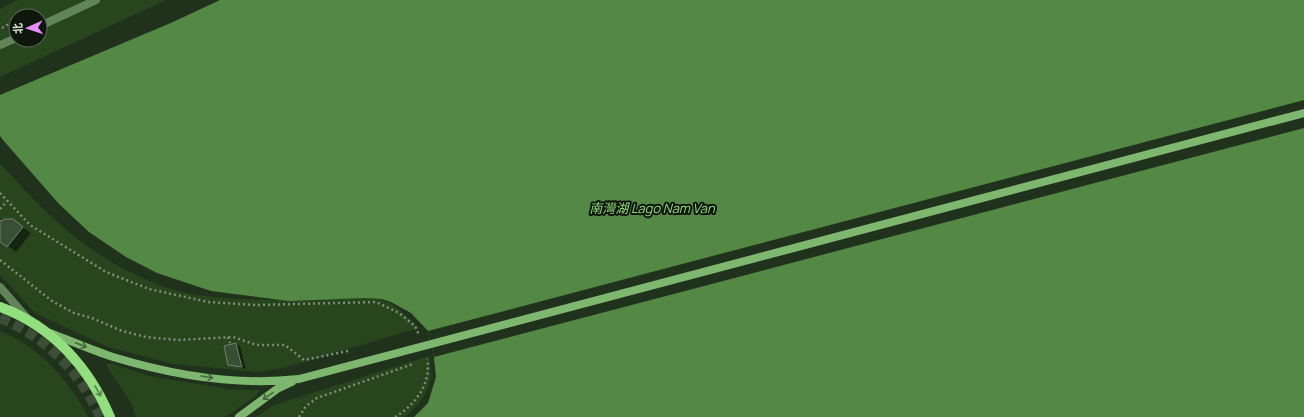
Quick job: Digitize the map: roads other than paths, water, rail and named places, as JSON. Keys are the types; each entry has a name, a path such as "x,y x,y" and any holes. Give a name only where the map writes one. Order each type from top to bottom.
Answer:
{"main road":[{"path":"44,331 112,357 164,370 221,379 246,381 275,382 298,379 1304,113"},
{"path":"0,307 31,322 68,351 88,376 102,399 110,417"},
{"path":"239,417 277,389 298,379"}],"street":[{"path":"48,22 96,0"},
{"path":"0,288 31,322"}],"water":[{"name":"南灣湖 Lago Nam Van","path":"220,0 1304,0 1304,417 414,417 428,403 436,377 434,357 428,331 411,313 391,302 382,299 364,298 289,301 211,291 157,273 126,257 89,232 59,204 0,136 0,95 173,22"}],"tunnel":[{"path":"0,318 32,335 60,358 82,385 100,417"}]}
